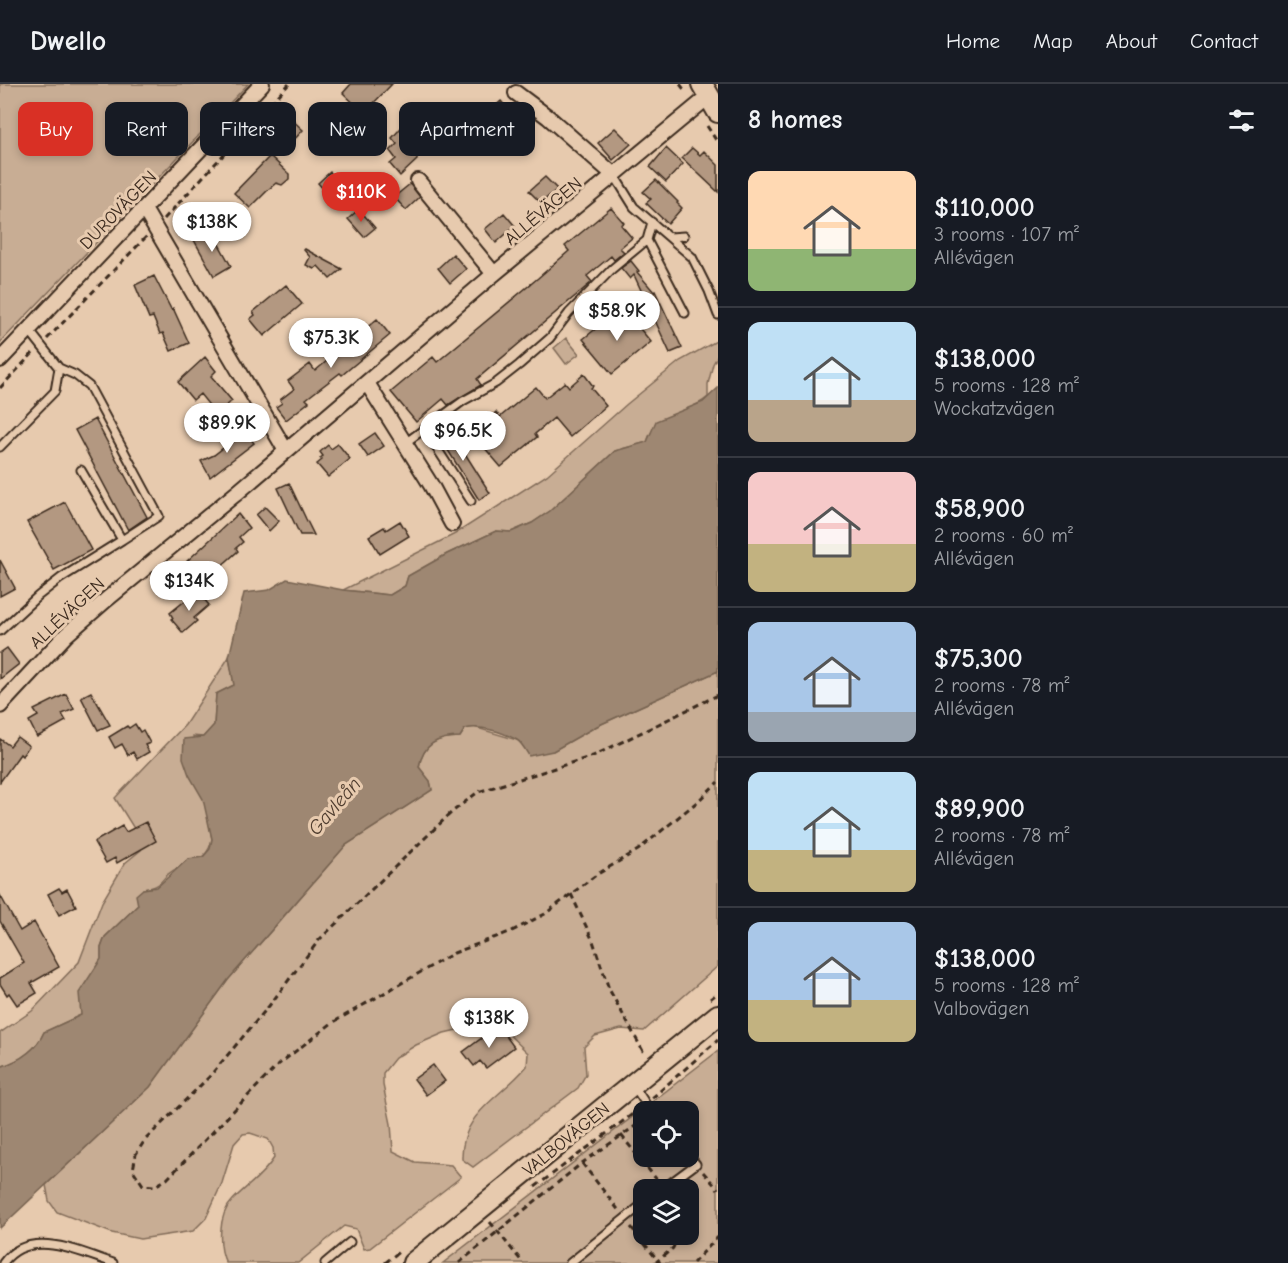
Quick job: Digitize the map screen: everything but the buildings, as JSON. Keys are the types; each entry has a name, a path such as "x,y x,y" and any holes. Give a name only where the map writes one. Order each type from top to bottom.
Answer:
{"main road":[{"name":"VALBOVÄGEN","path":"413,1263 718,1015"}],"street":[{"name":"DUROVÄGEN","path":"0,360 262,84"},
{"name":"ALLÉVÄGEN","path":"516,93 548,117 614,175"},
{"name":"ALLÉVÄGEN","path":"0,706 66,635 494,274 709,98"},
{"path":"418,181 494,274"},
{"path":"144,209 286,451"},
{"path":"367,383 431,485 452,524"}],"lane":[{"path":"614,175 634,207 692,257 718,315"},
{"path":"405,443 464,401 496,383 536,351 612,269 646,240 652,222"},
{"path":"670,237 684,236"},
{"path":"646,240 685,313"},
{"path":"0,631 53,584 159,516 89,386 75,375 59,368 29,330"},
{"path":"0,447 55,392 59,368"},
{"path":"425,430 471,501"},
{"path":"81,470 122,540"},
{"path":"633,1085 644,1101"},
{"path":"675,1179 692,1167"},
{"path":"570,1263 633,1212"},
{"path":"325,1263 350,1242"},
{"path":"3,1263 25,1246 48,1244 73,1249 113,1263"}],"path":[{"path":"718,695 592,756 478,792 452,812 319,940 269,1006 216,1068 146,1140 136,1154 133,1170 143,1185 156,1186 167,1179 279,1064 332,1023 454,953 512,931 545,915 596,875 638,850 718,782"},
{"path":"571,894 593,941 609,990 644,1054"},
{"path":"459,1263 582,1163 633,1127"},
{"path":"621,1135 655,1179"},
{"path":"582,1163 658,1262 675,1245"},
{"path":"699,1167 718,1189"},
{"path":"490,1222 523,1263"},
{"path":"693,1263 718,1237"}],"shaded area":[{"path":"0,84 248,84 231,102 200,102 200,134 188,147 188,102 105,102 105,156 179,156 0,343"},
{"path":"566,338 579,354 566,364 554,348"},
{"path":"718,340 718,355 708,384 708,397 658,424 651,432 647,442 615,451 550,511 532,523 511,532 496,531 447,554 408,576 405,586 390,595 343,590 455,534 547,475 627,404 680,361"},
{"path":"229,657 234,685 216,694 214,725 203,737 193,736 212,839 210,847 203,856 169,873 159,884 143,889 138,905 105,937 101,948 101,959 81,1015 44,1032 41,1039 26,1054 0,1067 0,1033 32,1011 79,962 102,902 125,863 141,850 135,830 115,798 185,725"},
{"path":"718,671 718,966 644,1031 621,1029 595,1036 584,1047 586,1074 578,1088 473,1167 462,1159 463,1143 468,1129 484,1107 527,1066 528,1053 502,1028 483,1024 444,1033 416,1045 395,1058 383,1073 393,1151 415,1162 451,1165 461,1177 370,1248 364,1249 356,1229 344,1226 298,1263 226,1263 223,1256 221,1231 227,1207 260,1176 274,1158 273,1148 268,1139 250,1133 243,1134 234,1144 222,1183 206,1218 193,1231 140,1239 112,1233 57,1212 49,1201 46,1185 150,1087 228,980 346,845 432,790 430,781 419,767 424,753 432,743 444,738 460,737 465,729 474,727 553,751 597,726"},
{"path":"718,1051 718,1263 443,1263 633,1117 633,1167 699,1167 699,1101 653,1101"}],"water":[{"name":"Gavleån","path":"718,388 718,671 597,726 553,751 529,756 517,740 505,734 477,728 465,729 460,737 444,738 432,743 424,753 419,767 430,781 432,790 346,845 228,980 150,1087 0,1228 0,1067 26,1054 41,1039 44,1032 81,1015 79,993 101,959 101,948 105,937 138,905 136,895 143,889 157,887 188,859 203,857 210,849 212,839 203,799 189,775 183,758 184,739 203,737 214,725 216,694 234,685 229,657 244,593 269,590 287,579 343,590 390,595 405,586 408,576 447,554 496,531 511,532 532,523 550,511 615,451 647,442 656,421 703,402"}]}
